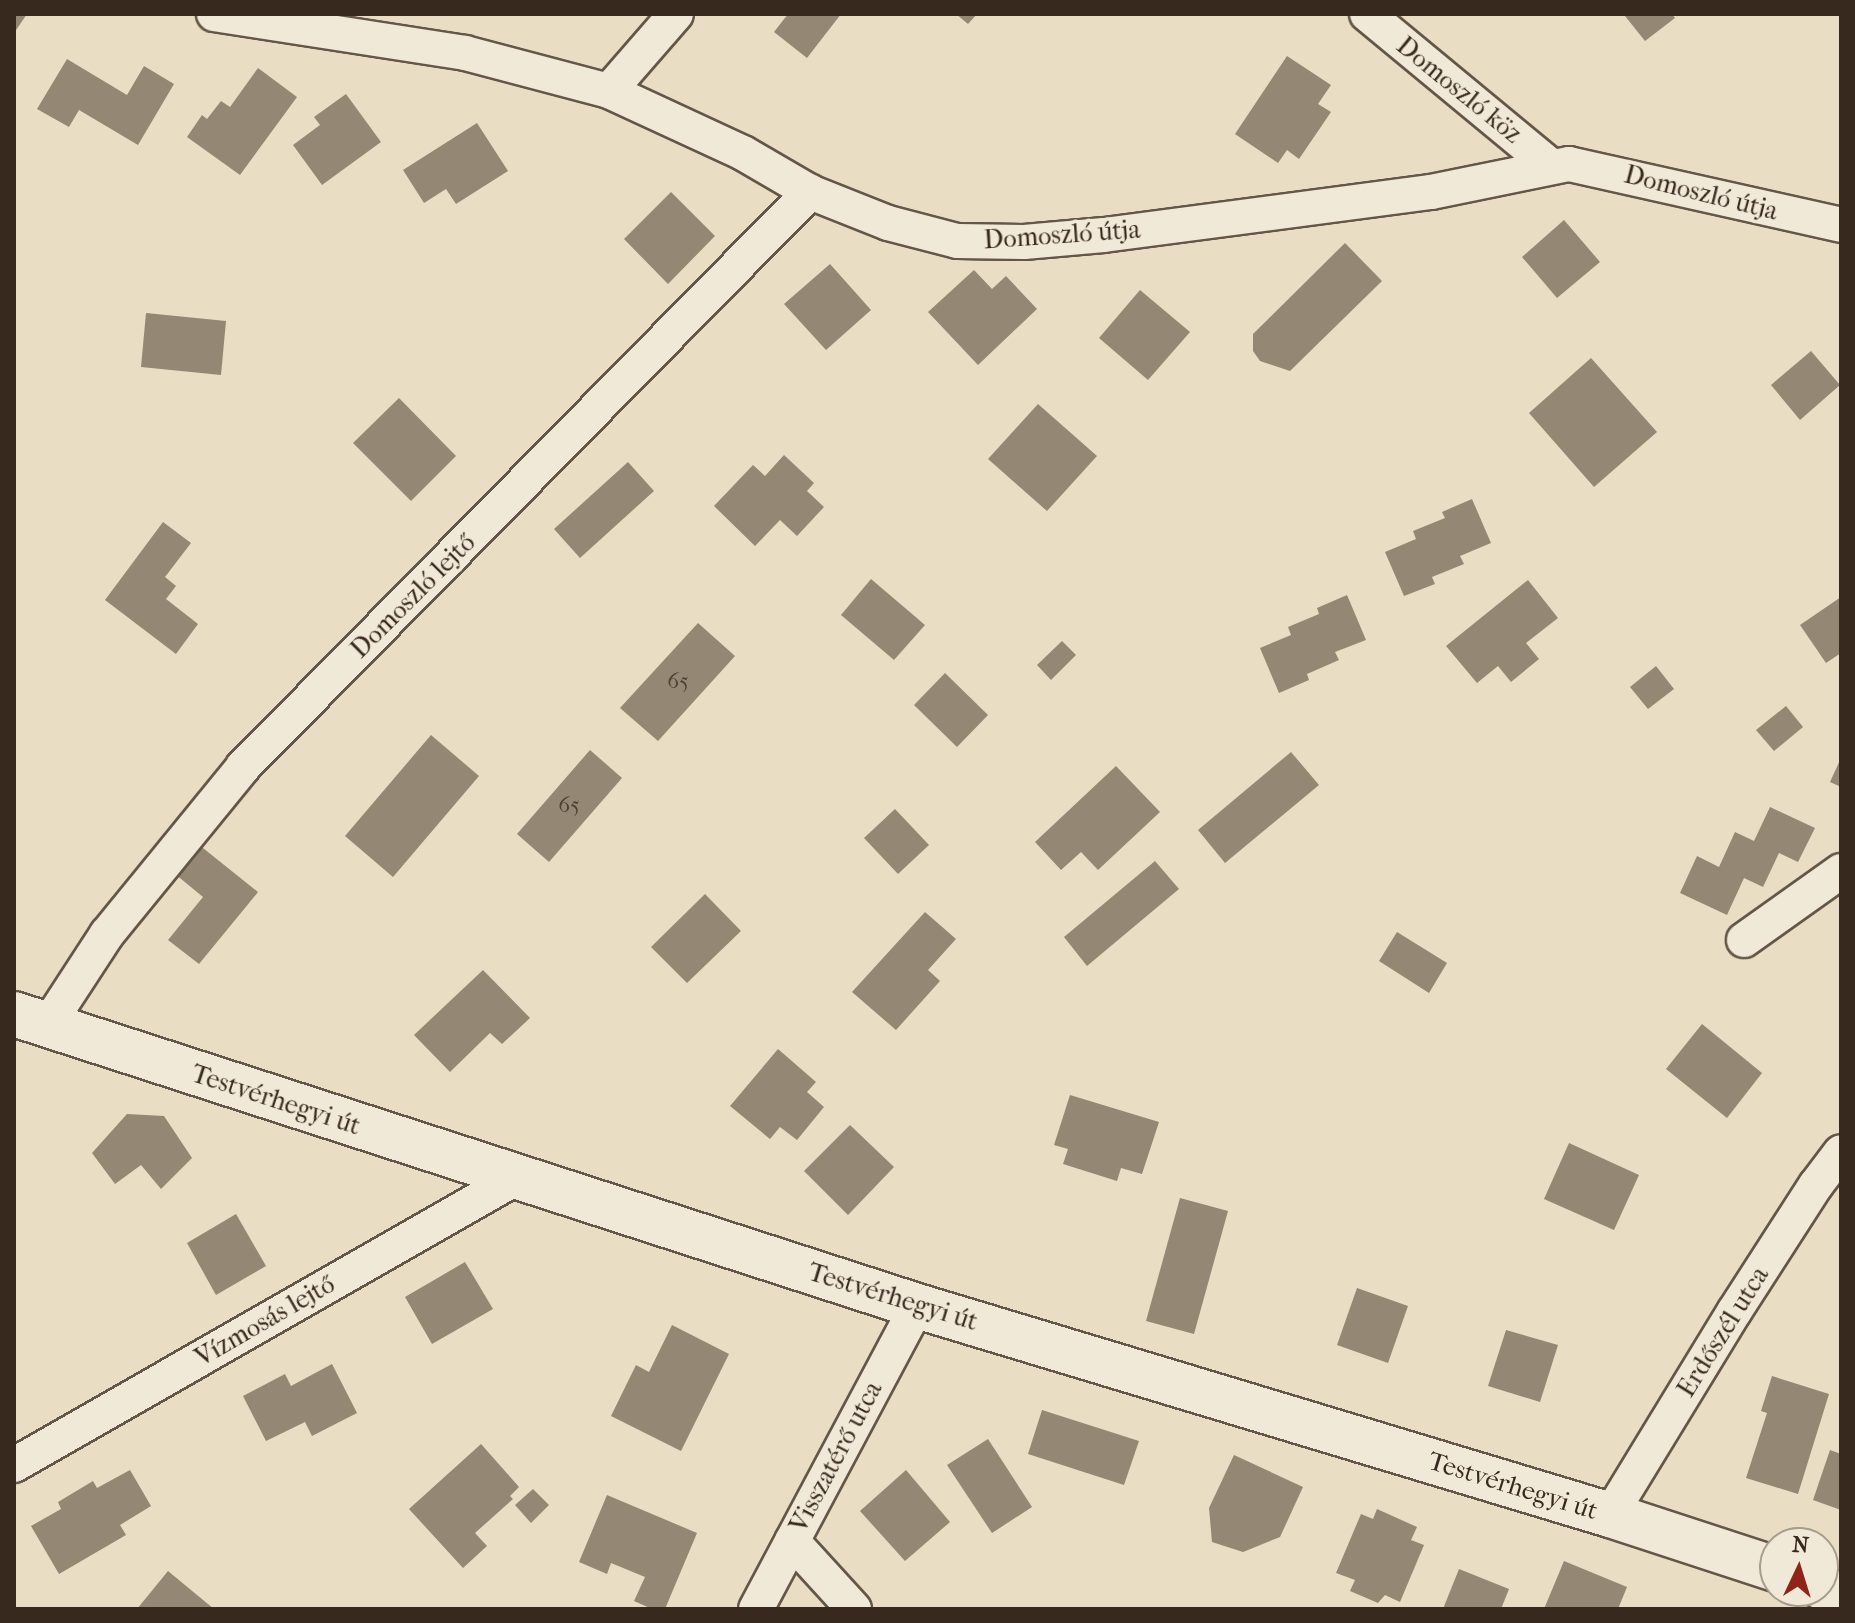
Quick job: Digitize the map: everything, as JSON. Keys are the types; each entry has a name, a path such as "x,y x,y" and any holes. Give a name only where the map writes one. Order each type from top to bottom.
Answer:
{"street":[{"name":"Domoszló útja","path":"214,14 465,53 609,91 743,153 810,192 888,223 957,241 1024,242 1104,235 1431,192 1551,166 1584,165 1841,225"},
{"path":"609,91 676,14"},
{"name":"Domoszló köz","path":"1367,14 1551,166"},
{"name":"Domoszló lejtő","path":"31,1020 107,934 243,767 810,192"},
{"path":"1744,940 1841,871"},
{"name":"Testvérhegyi út","path":"31,1020 917,1306 1610,1515 1759,1564"},
{"name":"Erdőszél utca","path":"1610,1515 1734,1312 1816,1185 1841,1152"},
{"name":"Vízmosás lejtő","path":"14,1465 516,1178"},
{"name":"Visszatérő utca","path":"756,1609 917,1306"},
{"path":"792,1541 854,1609"}],"building":[{"path":"14,14 27,14 14,33"},
{"path":"788,14 841,14 807,58 774,32"},
{"path":"956,14 977,14 968,24"},
{"path":"1672,14 1675,18 1645,41 1625,16"},
{"path":"1287,56 1331,85 1318,104 1331,112 1299,159 1287,150 1278,163 1235,134"},
{"path":"67,59 127,95 144,66 174,84 138,145 79,110 69,127 37,109"},
{"path":"258,68 297,97 240,175 187,137 202,115 207,119 221,101 230,107"},
{"path":"346,94 381,142 322,185 293,145 320,125 314,117"},
{"path":"477,123 508,171 456,204 446,189 424,203 403,170"},
{"path":"671,192 715,236 668,284 624,239"},
{"path":"1564,220 1600,262 1557,298 1522,257"},
{"path":"1345,243 1382,281 1290,371 1260,361 1253,351 1253,334"},
{"path":"830,264 871,310 826,350 784,304"},
{"path":"974,270 992,289 1006,276 1037,309 978,365 928,312"},
{"path":"1140,290 1190,332 1148,380 1099,338"},
{"path":"146,313 226,321 221,375 141,367"},
{"path":"1811,351 1840,385 1800,420 1771,385"},
{"path":"1591,358 1657,432 1594,487 1529,413"},
{"path":"399,398 456,456 411,501 353,443"},
{"path":"1038,404 1097,456 1047,511 988,459"},
{"path":"784,455 814,483 807,491 824,507 797,536 780,520 755,546 714,506 753,465 765,476"},
{"path":"628,462 654,491 580,558 554,529"},
{"path":"1472,499 1491,543 1460,556 1464,564 1432,577 1435,584 1404,596 1385,552 1416,539 1413,531 1445,518 1442,512"},
{"path":"163,522 191,543 165,577 176,586 166,599 198,624 176,654 105,600"},
{"path":"871,579 925,625 894,660 841,615"},
{"path":"1528,580 1558,618 1526,643 1539,659 1511,682 1498,666 1477,683 1446,646"},
{"path":"1347,595 1366,640 1335,652 1339,660 1307,674 1309,680 1279,693 1260,648 1291,635 1288,627 1319,614 1317,608"},
{"path":"1841,597 1841,653 1826,663 1800,625"},
{"path":"698,623 735,656 658,741 620,708"},
{"path":"1062,641 1076,655 1051,680 1037,665"},
{"path":"1656,666 1674,689 1648,709 1630,687"},
{"path":"945,673 988,715 957,747 914,705"},
{"path":"1786,706 1803,727 1774,751 1756,730"},
{"path":"431,735 479,776 393,877 345,836"},
{"path":"590,750 622,778 549,862 517,834"},
{"path":"1291,752 1319,785 1225,863 1198,830"},
{"path":"1841,758 1841,787 1830,782"},
{"path":"1116,766 1160,812 1098,870 1081,852 1061,870 1035,842"},
{"path":"1770,807 1815,828 1798,862 1779,853 1763,887 1744,878 1727,915 1680,893 1697,856 1719,867 1735,832 1754,841"},
{"path":"895,809 929,845 898,874 864,838"},
{"path":"193,840 258,892 199,964 168,940 203,897 169,869"},
{"path":"1155,861 1179,889 1087,966 1064,937"},
{"path":"705,894 741,931 687,983 651,947"},
{"path":"925,912 956,939 928,970 940,981 896,1030 852,992"},
{"path":"1397,932 1447,963 1429,993 1379,961"},
{"path":"483,970 530,1018 502,1044 490,1033 450,1072 414,1035"},
{"path":"1702,1024 1762,1073 1727,1118 1666,1069"},
{"path":"778,1049 816,1082 807,1092 824,1107 797,1140 780,1127 770,1139 730,1106"},
{"path":"1070,1095 1159,1122 1142,1174 1121,1168 1117,1181 1063,1164 1068,1149 1054,1145"},
{"path":"127,1114 164,1116 192,1158 161,1189 141,1165 115,1184 92,1153"},
{"path":"850,1125 894,1167 848,1215 804,1171"},
{"path":"1569,1143 1639,1175 1614,1230 1544,1199"},
{"path":"1180,1198 1228,1211 1194,1334 1146,1321"},
{"path":"236,1214 266,1266 216,1295 187,1243"},
{"path":"465,1262 493,1309 432,1344 405,1297"},
{"path":"1357,1288 1408,1306 1388,1363 1337,1345"},
{"path":"672,1325 729,1354 681,1451 611,1416 636,1365 649,1372"},
{"path":"1506,1330 1558,1345 1540,1402 1488,1386"},
{"path":"332,1364 357,1413 312,1436 305,1422 266,1441 243,1396 285,1374 291,1386"},
{"path":"1772,1376 1829,1394 1798,1494 1746,1478 1767,1413 1761,1411"},
{"path":"1042,1410 1139,1441 1124,1485 1028,1454"},
{"path":"988,1439 1032,1507 992,1533 947,1465"},
{"path":"481,1444 519,1487 510,1496 513,1499 475,1533 487,1546 463,1568 409,1509"},
{"path":"1830,1450 1841,1454 1841,1510 1813,1500"},
{"path":"1234,1455 1303,1487 1280,1537 1243,1552 1212,1542 1209,1508"},
{"path":"130,1470 151,1506 120,1525 126,1535 59,1574 31,1526 61,1509 58,1502 93,1481 97,1488"},
{"path":"906,1470 950,1522 905,1561 860,1511"},
{"path":"533,1489 549,1505 531,1523 515,1505"},
{"path":"607,1495 697,1533 665,1609 652,1609 634,1601 645,1577 611,1563 607,1574 579,1562"},
{"path":"1377,1509 1417,1527 1411,1540 1424,1545 1400,1602 1385,1595 1378,1603 1350,1591 1355,1580 1336,1573 1361,1514 1373,1519"},
{"path":"1564,1561 1627,1587 1618,1609 1544,1609"},
{"path":"1459,1569 1509,1589 1501,1609 1443,1609"},
{"path":"168,1571 214,1609 137,1609"}]}
